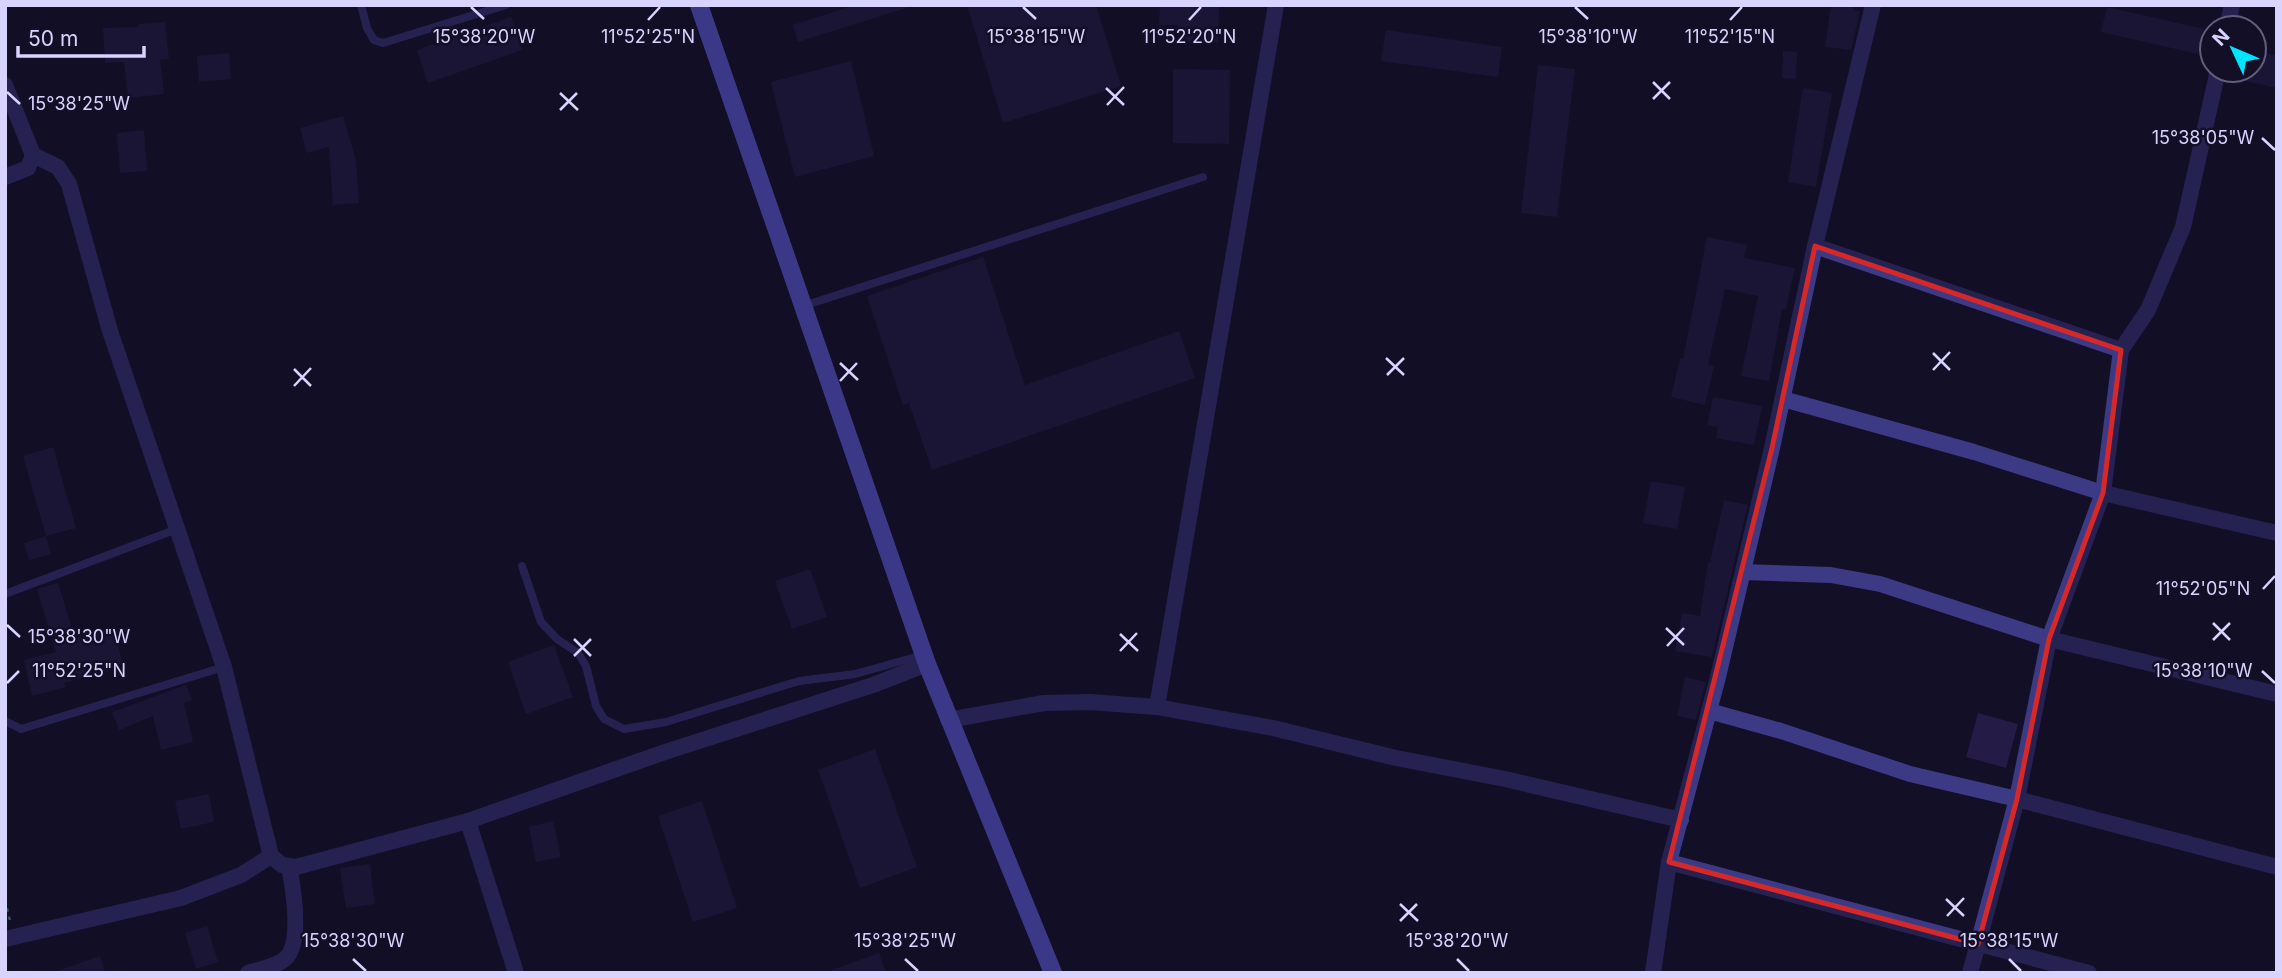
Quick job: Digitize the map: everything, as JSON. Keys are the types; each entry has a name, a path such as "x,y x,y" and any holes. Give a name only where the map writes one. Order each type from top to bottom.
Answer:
{"street":[{"path":"699,5 925,660 1053,973"},
{"path":"1157,707 1276,5"},
{"path":"1653,973 1669,862 1743,572 1815,246 1873,5"},
{"path":"1970,973 2017,799 2049,639 2103,493 2121,351 2148,310 2183,227 2215,84"},
{"path":"5,85 33,155 58,167 69,184 110,331 223,667 271,856 282,865 296,867 468,821 665,752 873,685 925,660"},
{"path":"5,177 27,168 33,155"},
{"path":"1815,246 2121,351"},
{"path":"1783,399 1974,452 2103,493 2277,533"},
{"path":"1743,572 1831,575 1880,584 2049,639 2277,694"},
{"path":"948,720 1044,703 1090,702 1157,707 1273,728 1396,758 1505,779 1681,820"},
{"path":"1709,711 1781,731 1910,774 2277,867"},
{"path":"468,821 516,973"},
{"path":"10,938 181,898 241,875 271,856"},
{"path":"1669,862 2089,973"},
{"path":"248,973 277,964 288,957 293,948 295,893 289,866"}],"lane":[{"path":"361,5 374,40 383,43 506,5"},
{"path":"802,306 1203,177"},
{"path":"5,594 177,529"},
{"path":"522,566 541,622 565,646 578,653 586,666 596,706 604,719 624,729 666,722 799,681 855,674 925,660"},
{"path":"5,720 21,729 223,667"}],"path":[{"path":"5,900 10,938"}],"highlighted area":[{"path":"1815,246 2121,350 2103,493 2049,639 2017,799 1978,944 1669,862 1772,448"}],"building":[{"path":"855,5 905,5 906,8 798,42 793,25"},
{"path":"967,5 1096,5 1121,86 1003,123"},
{"path":"1160,5 1219,5 1218,43 1178,41 1178,25 1159,25"},
{"path":"1831,5 1855,5 1854,11 1860,11 1851,50 1825,47"},
{"path":"2107,7 2198,28 2198,54 2101,32"},
{"path":"511,17 522,50 428,83 417,50"},
{"path":"165,22 169,59 160,60 164,94 128,98 124,62 105,63 103,28 139,27 138,24"},
{"path":"1386,30 1502,47 1498,77 1381,61"},
{"path":"1783,51 1797,52 1796,79 1782,78"},
{"path":"229,53 231,79 199,82 197,56"},
{"path":"2268,54 2277,56 2277,88 2259,84 2268,84"},
{"path":"851,61 874,156 795,177 771,82"},
{"path":"1538,65 1575,69 1557,217 1521,213"},
{"path":"1173,69 1230,70 1229,144 1173,143"},
{"path":"1803,88 1832,93 1816,187 1788,182"},
{"path":"343,116 356,160 359,203 333,205 329,147 307,153 300,128"},
{"path":"144,130 147,171 120,173 117,133"},
{"path":"1707,237 1747,245 1744,258 1795,268 1786,309 1782,309 1769,381 1741,376 1758,296 1725,289 1708,365 1714,366 1705,405 1671,397 1680,358 1683,359"},
{"path":"983,257 1025,385 1179,331 1195,378 932,470 909,403 903,405 867,296"},
{"path":"1713,397 1762,406 1754,445 1716,438 1718,427 1707,425"},
{"path":"53,447 76,528 46,536 23,456"},
{"path":"1651,481 1685,487 1677,529 1643,523"},
{"path":"1724,500 1748,505 1712,657 1675,651 1682,613 1700,616 1708,562"},
{"path":"46,536 51,554 29,560 24,543"},
{"path":"810,569 827,617 792,629 775,581"},
{"path":"58,583 75,638 113,628 124,667 64,683 66,687 32,696 24,660 56,652 37,589"},
{"path":"554,645 573,697 526,714 508,662"},
{"path":"1685,677 1706,682 1696,720 1677,716"},
{"path":"186,685 192,700 184,703 193,742 161,750 153,716 119,730 112,712"},
{"path":"1978,713 2018,724 2006,768 1966,757"},
{"path":"875,749 917,867 860,888 818,770"},
{"path":"209,794 214,822 181,829 175,801"},
{"path":"702,801 737,908 693,922 658,816"},
{"path":"553,821 561,857 536,862 529,827"},
{"path":"370,864 375,904 346,908 340,868"},
{"path":"207,926 218,962 196,969 185,933"},
{"path":"879,953 886,973 829,973 829,971"},
{"path":"100,956 105,973 57,971"}]}
